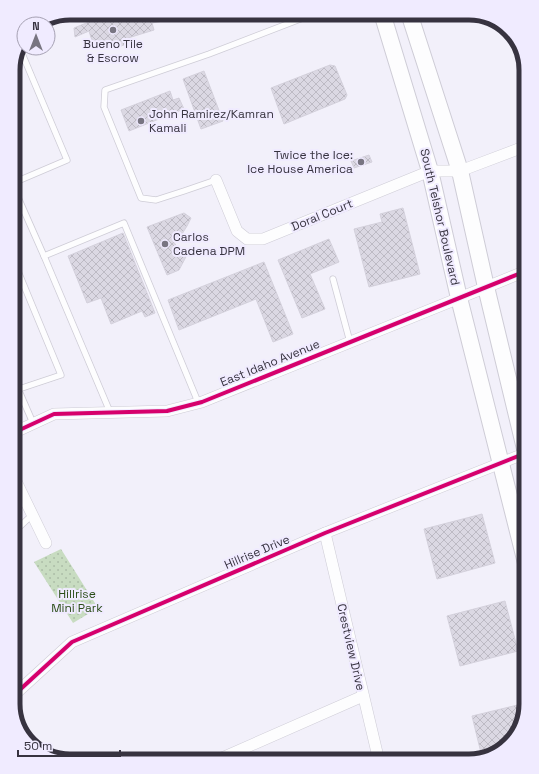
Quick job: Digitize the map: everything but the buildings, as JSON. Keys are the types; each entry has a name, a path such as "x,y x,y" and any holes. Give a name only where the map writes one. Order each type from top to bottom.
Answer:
{"main road":[{"name":"South Telshor Boulevard","path":"384,20 430,170 459,298 519,535"},
{"path":"411,20 460,171 486,287 519,422"}],"street":[{"path":"460,171 519,149"},
{"name":"Doral Court","path":"216,180 236,231 247,239 263,239 430,170 460,171"},
{"name":"East Idaho Avenue","path":"20,430 54,414 167,411 198,402 519,274"},
{"name":"Hillrise Drive","path":"20,690 72,642 325,533 501,463 519,450"},
{"path":"20,490 46,543"},
{"name":"Crestview Drive","path":"325,533 377,754"},
{"path":"231,754 363,696"}],"lane":[{"path":"216,180 156,200 141,198 104,107 105,90 209,54 298,20"},
{"path":"20,180 67,160 23,56"},
{"path":"20,202 110,412"},
{"path":"44,256 124,223 198,402"},
{"path":"20,276 61,375 20,389"},
{"path":"333,279 350,342"},
{"path":"20,398 33,423"},
{"path":"20,527 32,516"}],"green space":[{"name":"Hillrise Mini Park","path":"61,549 98,608 73,623 34,562"}],"cycle path":[{"path":"20,430 54,414 167,411 202,402 519,274"},
{"path":"20,690 72,642 325,533 519,456"}],"place":[{"name":"Bueno Tile & Escrow","path":"113,30"},
{"name":"John Ramirez/Kamran Kamali","path":"141,121"},
{"name":"Twice the Ice: Ice House America","path":"361,162"},
{"name":"Carlos Cadena DPM","path":"165,244"}]}
